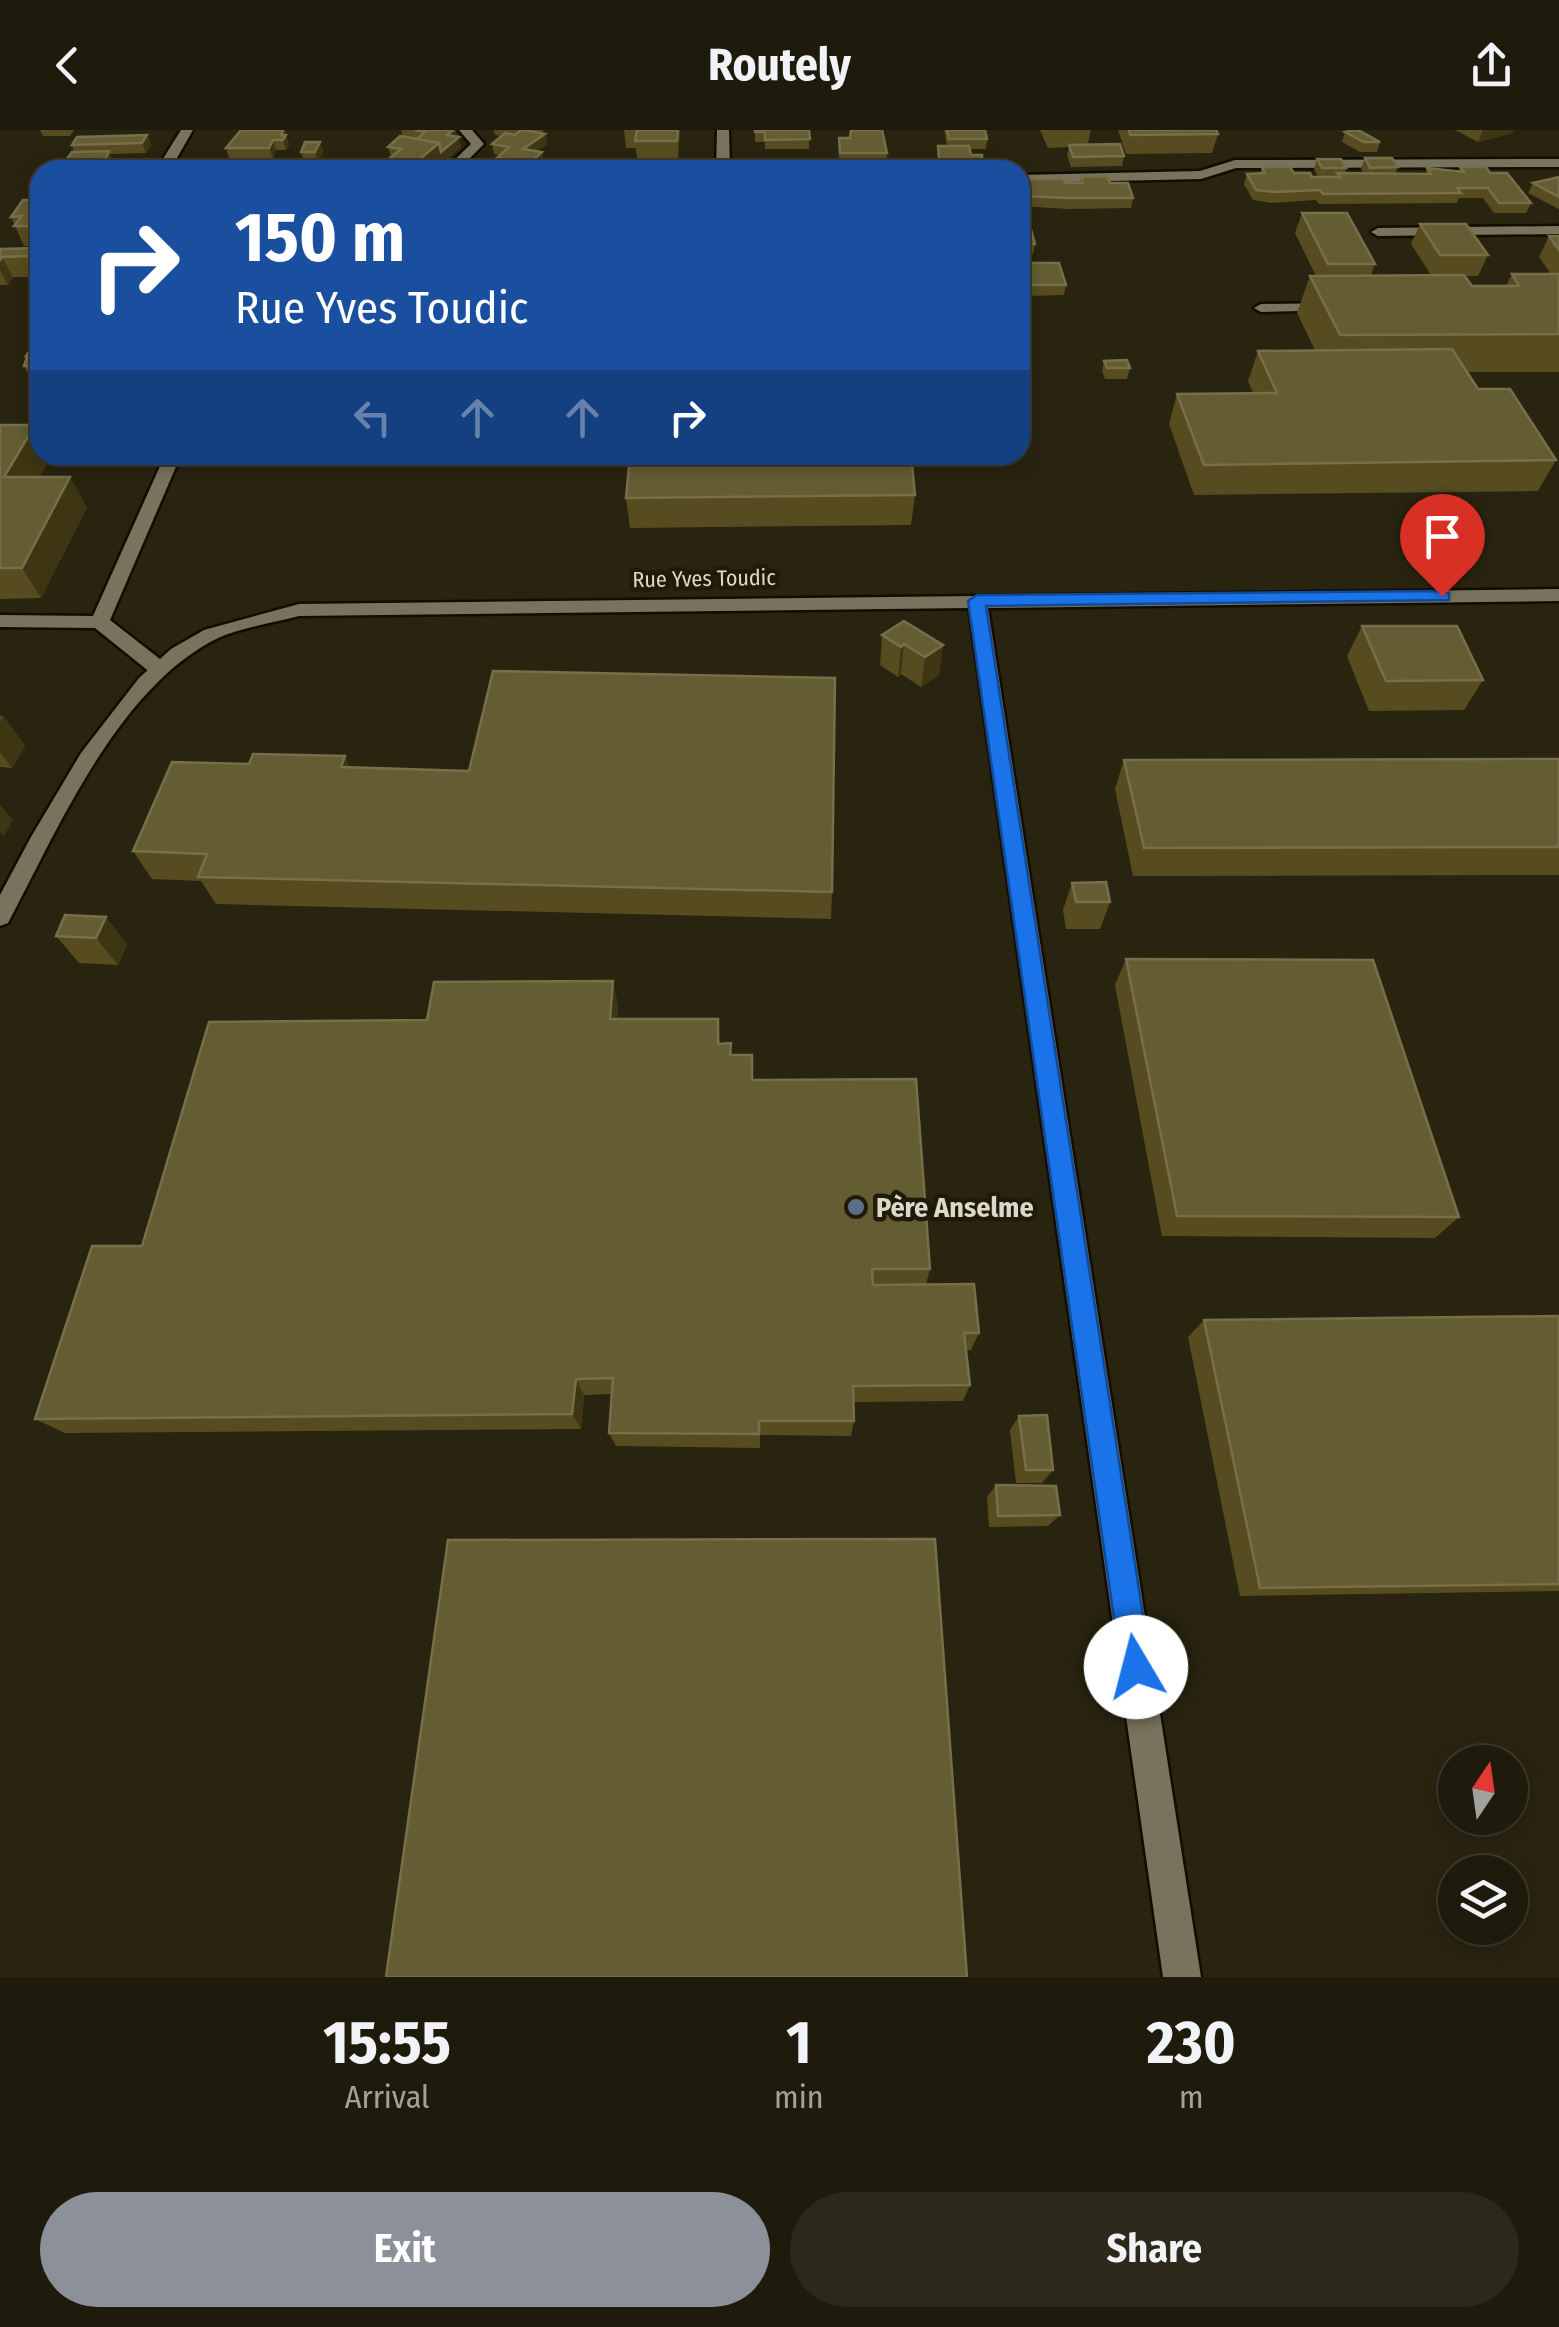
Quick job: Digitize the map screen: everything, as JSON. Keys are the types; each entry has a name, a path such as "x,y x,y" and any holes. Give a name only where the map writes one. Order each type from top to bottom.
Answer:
{"street":[{"path":"170,160 187,130"},
{"path":"461,160 478,144 465,130"},
{"path":"723,130 724,160"},
{"path":"1030,178 1201,175 1235,164 1559,163"},
{"path":"1378,232 1559,230"},
{"path":"1525,242 1559,242"},
{"path":"1262,308 1352,306"},
{"path":"100,622 169,465"},
{"name":"Rue Yves Toudic","path":"0,917 76,775 158,668 210,635 299,610 1559,596"},
{"path":"977,601 1182,1977"},
{"path":"0,621 100,622 158,668"}],"building":[{"path":"241,130 283,130 281,135 286,135 283,140 273,140 269,148 226,148"},
{"path":"415,130 453,130 447,135 459,137 441,152 439,143 417,139 425,132"},
{"path":"521,130 545,134 523,149 542,152 533,160 497,158 509,147 492,144 505,133 515,135"},
{"path":"637,130 678,130 677,141 635,141"},
{"path":"755,130 809,130 810,139 765,140 765,132"},
{"path":"851,130 882,130 887,153 840,153 839,138 850,138"},
{"path":"947,130 985,130 987,139 949,139"},
{"path":"1129,130 1216,130 1218,134 1130,135"},
{"path":"1358,130 1380,142 1364,142 1345,132"},
{"path":"147,135 142,143 72,145 77,137"},
{"path":"400,136 439,143 419,160 388,160 401,149 388,147"},
{"path":"305,142 320,142 315,152 301,152"},
{"path":"1120,144 1124,156 1073,157 1069,145"},
{"path":"938,146 969,146 971,155 982,155 982,160 939,160"},
{"path":"109,151 105,160 66,160 72,152"},
{"path":"1365,158 1392,158 1398,167 1370,168"},
{"path":"1317,159 1341,159 1346,168 1322,168"},
{"path":"1262,167 1290,167 1294,173 1310,173 1312,177 1340,177 1337,173 1431,174 1427,168 1464,172 1460,167 1486,167 1490,173 1507,173 1531,203 1499,203 1488,188 1457,188 1461,193 1323,194 1320,190 1256,190 1247,174 1265,173"},
{"path":"1107,176 1110,183 1128,183 1133,198 1030,196 1030,179 1083,183 1081,177"},
{"path":"1559,177 1559,197 1533,183"},
{"path":"23,200 30,200 30,226 14,226 22,216 11,217"},
{"path":"1302,213 1347,213 1375,264 1328,264"},
{"path":"1420,224 1466,224 1488,255 1440,255"},
{"path":"1549,236 1559,236 1559,250"},
{"path":"30,248 30,256 0,260 0,249"},
{"path":"1030,263 1059,263 1066,285 1030,285"},
{"path":"1512,274 1559,274 1559,334 1340,335 1310,276 1464,275 1472,286 1519,286"},
{"path":"1452,349 1478,389 1510,389 1556,460 1204,465 1177,394 1277,393 1258,351"},
{"path":"1127,360 1130,368 1107,368 1104,361"},
{"path":"0,425 30,425 30,433 4,477 70,477 22,568 0,568"},
{"path":"629,465 912,465 915,495 626,498"},
{"path":"904,621 943,645 925,657 882,635"},
{"path":"1362,626 1457,626 1483,680 1386,681"},
{"path":"493,671 835,678 832,892 198,877 207,854 133,851 172,762 249,764 253,754 345,756 341,767 469,771"},
{"path":"1559,759 1559,847 1144,848 1124,760"},
{"path":"1106,882 1110,902 1076,902 1072,883"},
{"path":"65,915 106,917 96,938 56,936"},
{"path":"1126,959 1373,960 1459,1217 1177,1216"},
{"path":"613,981 610,1019 718,1019 718,1044 731,1043 730,1055 752,1055 752,1080 916,1079 930,1269 872,1269 873,1285 974,1284 979,1333 964,1333 970,1385 853,1386 854,1421 759,1421 759,1434 609,1433 613,1378 576,1379 572,1414 35,1419 92,1246 142,1246 209,1022 427,1020 434,982"},
{"path":"1559,1316 1559,1584 1260,1588 1204,1320"},
{"path":"1047,1415 1053,1470 1026,1470 1019,1416"},
{"path":"996,1485 1056,1486 1060,1515 998,1516"},
{"path":"935,1539 967,1977 386,1977 448,1540"}],"place":[{"name":"Père Anselme","path":"856,1207"}],"route":[{"path":"1136,1667 977,601 1442,596"}]}
